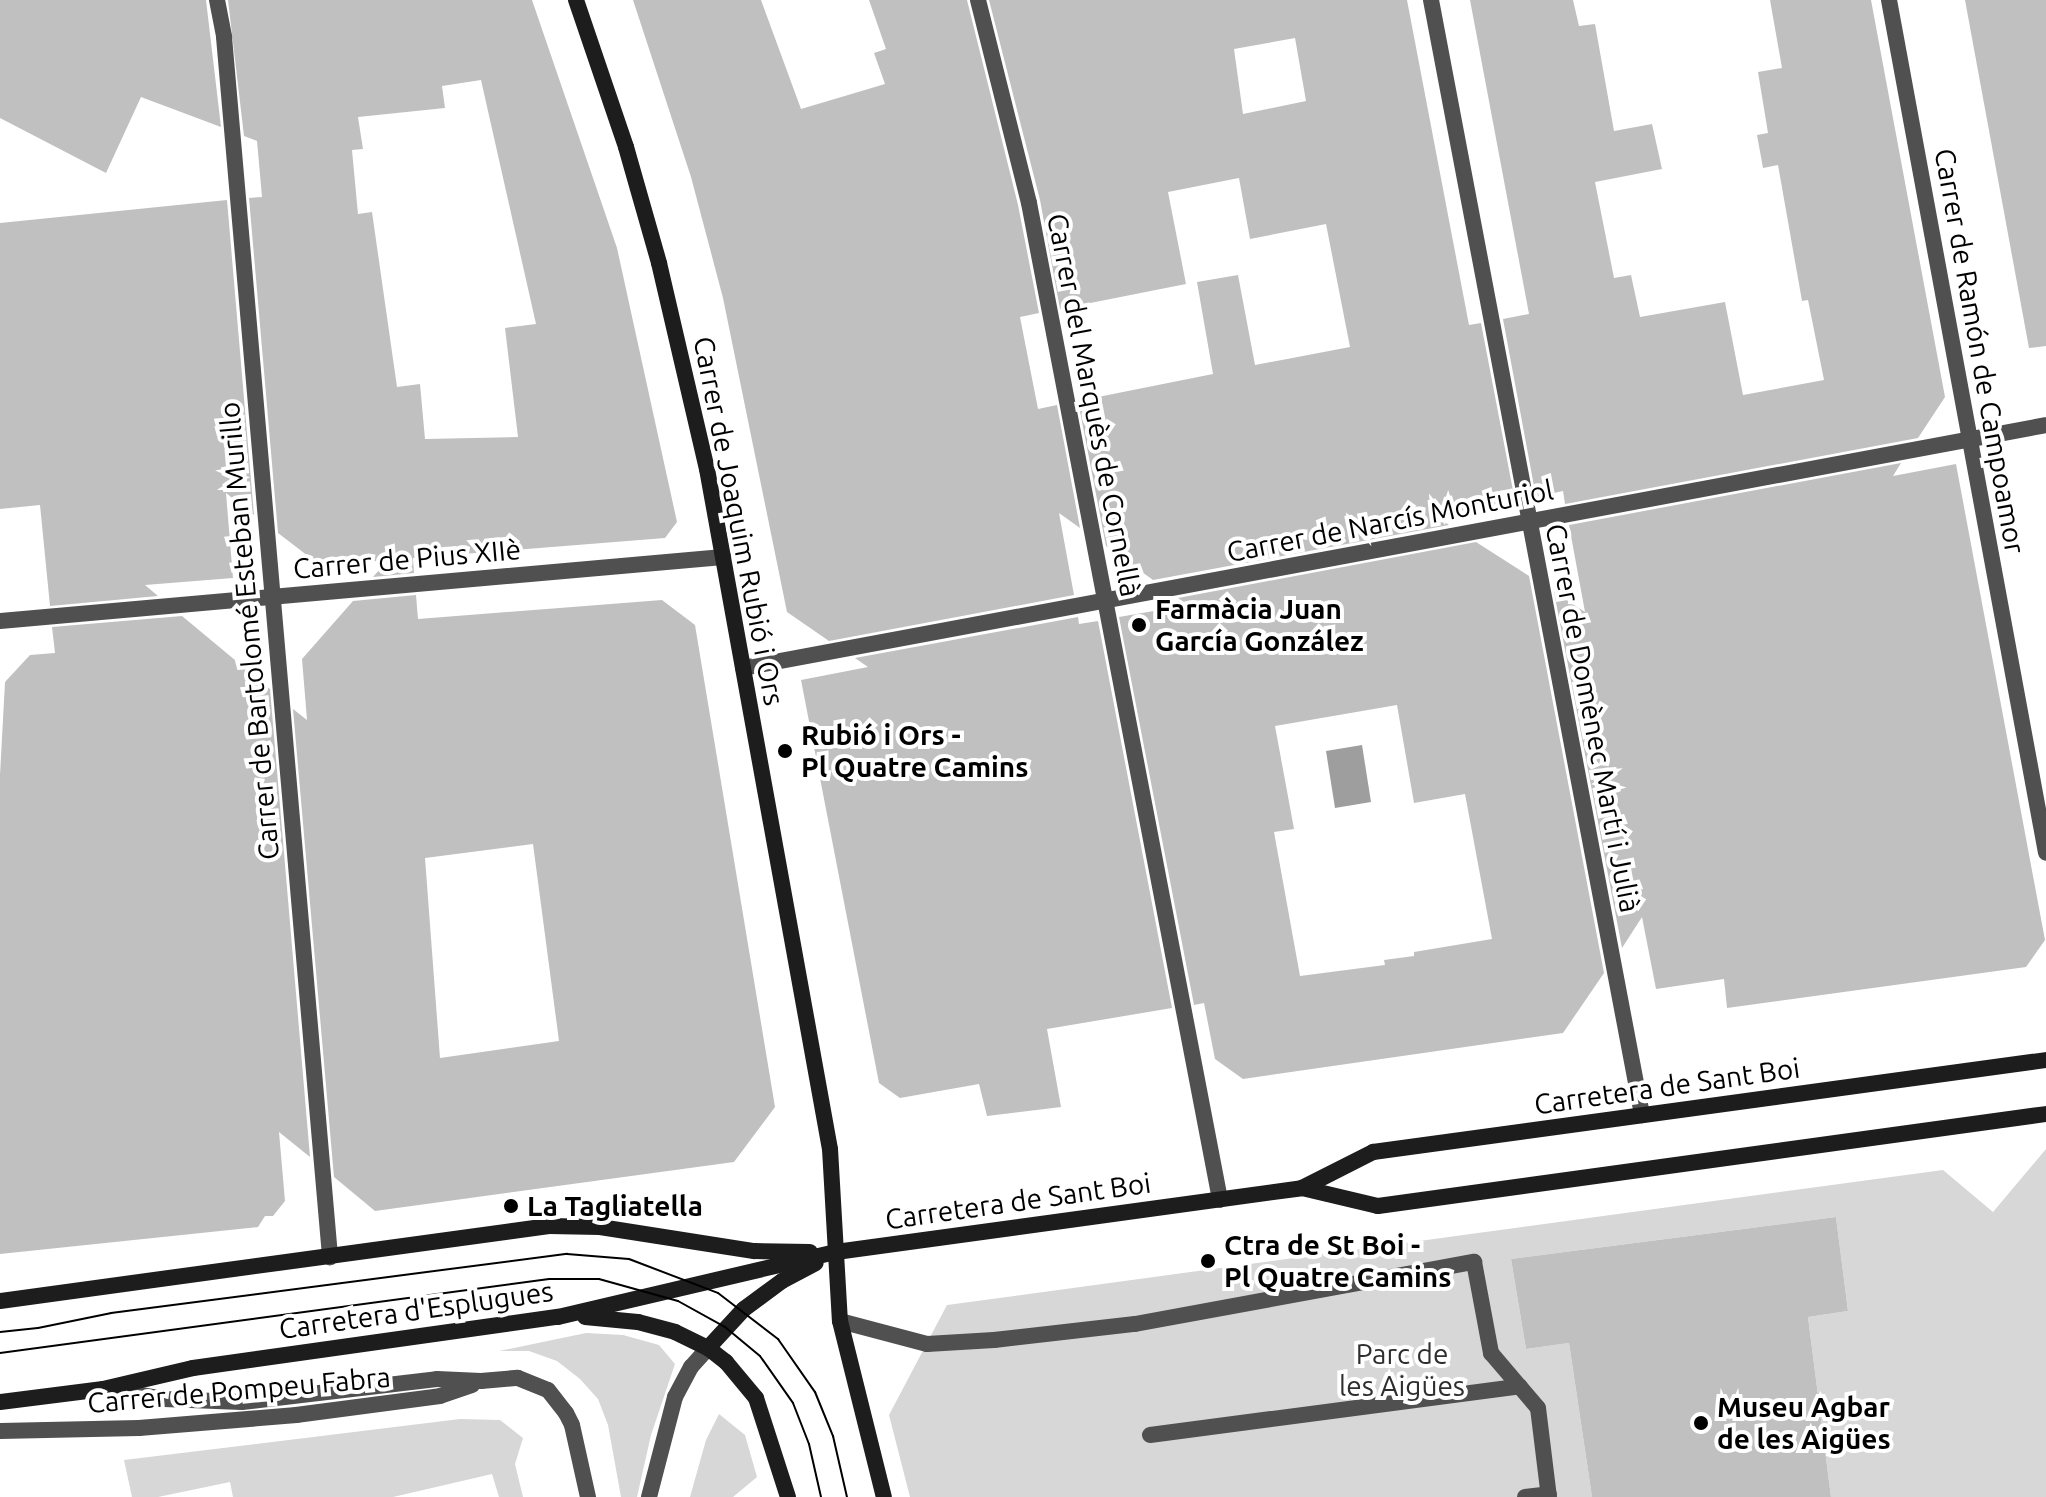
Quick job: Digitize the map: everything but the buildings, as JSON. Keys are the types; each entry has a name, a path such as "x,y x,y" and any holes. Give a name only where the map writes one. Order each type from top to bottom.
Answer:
{"street":[{"name":"Carrer de Bartolomé Esteban Murillo","path":"217,0 224,37 330,1257"},
{"name":"Carrer de Joaquim Rubió i Ors","path":"576,0 626,147 659,263 707,469 830,1149 840,1321 884,1497"},
{"name":"Carrer del Marquès de Cornellà","path":"978,0 1029,203 1220,1200"},
{"name":"Carrer de Domènec Martí i Julià","path":"1431,0 1642,1115"},
{"name":"Carrer de Ramón de Campoamor","path":"1889,0 2046,853"},
{"name":"Carrer de Narcís Monturiol","path":"743,668 2046,425"},
{"name":"Carrer de Pius XIIè","path":"0,621 723,557"},
{"name":"Carretera de Sant Boi","path":"836,1252 1302,1188 1373,1152 2046,1060"},
{"name":"Carretera de Sant Boi","path":"1302,1188 1378,1206 2046,1114"},
{"path":"0,1301 549,1226 600,1227 754,1251 836,1252"},
{"path":"649,1497 675,1397 691,1367 744,1309 782,1281 836,1252"},
{"name":"Carretera d'Esplugues","path":"0,1402 103,1389 193,1368 558,1317 836,1252"},
{"path":"840,1321 927,1344 994,1340 1135,1324 1474,1262 1491,1353 1538,1408 1549,1496 1525,1497"},
{"path":"558,1317 638,1322 675,1332 708,1348 743,1379 756,1398 788,1497"},
{"name":"Carrer de Pompeu Fabra","path":"103,1389 164,1399 242,1402 437,1379 481,1381 518,1378 548,1390 572,1425 588,1497"},
{"name":"Carrer de Pompeu Fabra","path":"0,1431 139,1428 296,1415 440,1396 481,1381"},
{"path":"1150,1435 1520,1386"}],"green space":[{"name":"Parc de les Aigües","path":"2046,1149 2046,1497 1831,1497 1808,1317 1848,1311 1836,1217 1511,1259 1526,1349 1569,1343 1592,1497 910,1497 889,1415 947,1305 1943,1170 1993,1212"},
{"path":"586,1333 623,1335 659,1345 675,1364 651,1435 637,1497 621,1497 608,1425 598,1399 580,1379 557,1361 529,1351 499,1351"},
{"path":"719,1414 745,1435 757,1477 733,1497 690,1497 706,1440"},
{"path":"460,1419 500,1420 523,1438 515,1464 523,1497 499,1497 492,1474 393,1497 233,1497 230,1482 158,1497 132,1497 124,1460"}],"shaded area":[{"path":"1362,745 1371,802 1335,808 1326,751"}],"tram line":[{"path":"0,1332 38,1328 111,1313 567,1254 629,1259 718,1293 778,1339 815,1392 833,1436 847,1497"},
{"path":"0,1353 549,1279 599,1279 678,1301 725,1327 760,1356 793,1403 809,1444 821,1497"}],"place":[{"name":"Farmàcia Juan García González","path":"1139,625"},
{"name":"Rubió i Ors - Pl Quatre Camins","path":"785,751"},
{"name":"La Tagliatella","path":"511,1206"},
{"name":"Ctra de St Boi - Pl Quatre Camins","path":"1208,1261"},
{"name":"Museu Agbar de les Aigües","path":"1701,1423"}]}
